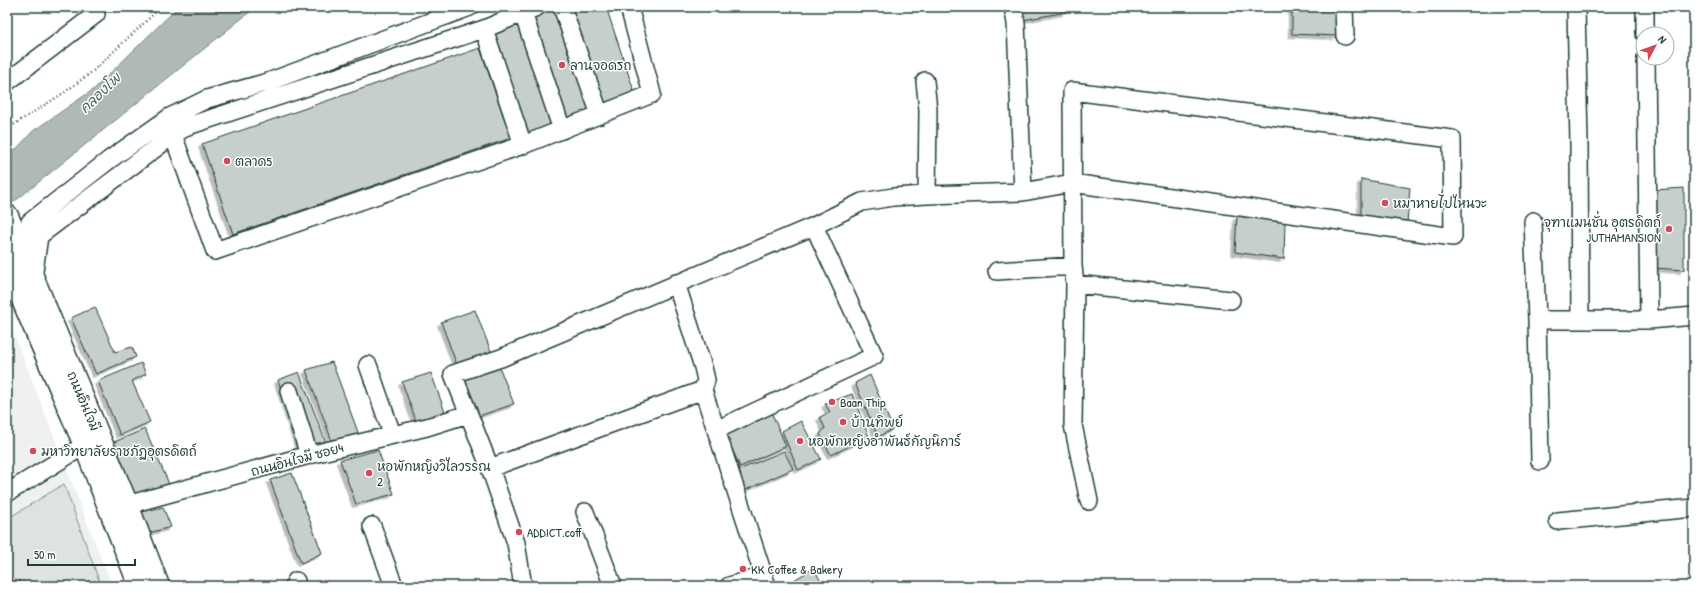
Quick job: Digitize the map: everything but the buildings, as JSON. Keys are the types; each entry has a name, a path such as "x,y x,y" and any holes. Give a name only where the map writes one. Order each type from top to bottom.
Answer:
{"main road":[{"name":"ถนนอินใจมี","path":"18,236 33,278 127,505 158,586"},
{"name":"ถนนอินใจมี","path":"7,263 85,445 140,586"}],"street":[{"path":"18,236 30,222 109,160 170,117 207,99 268,82 470,7"},
{"path":"562,7 600,115"},
{"path":"173,135 215,252 523,145 652,94 629,7"},
{"path":"1013,7 1016,23 1024,192"},
{"path":"1344,7 1345,36"},
{"path":"1576,7 1579,143 1580,320"},
{"path":"1645,7 1645,26"},
{"path":"18,236 188,126 484,29 530,10 562,130"},
{"path":"7,82 96,14"},
{"path":"484,29 523,145"},
{"path":"1646,66 1649,320"},
{"path":"925,82 928,110 927,195"},
{"path":"523,586 516,543 490,468 453,374 500,358 814,226 862,202 893,197 1024,192 1072,183 1453,236 1452,139 1072,91 1072,183 1072,266 1075,284 1073,425 1089,501"},
{"path":"1533,221 1540,461"},
{"path":"716,430 874,356 814,226"},
{"path":"997,272 1072,266"},
{"path":"676,283 703,367 706,380 703,390 765,581 728,586"},
{"path":"1075,284 1231,300"},
{"path":"1537,320 1649,320 1694,316"},
{"path":"368,365 392,434"},
{"path":"490,468 703,390"},
{"path":"289,391 309,455"},
{"name":"ถนนอินใจมี ซอย4","path":"127,505 309,455 427,426 468,414"},
{"path":"7,493 85,445"},
{"path":"1558,521 1694,508"},
{"path":"585,512 612,586"},
{"path":"372,526 394,586"}],"path":[{"path":"7,129 65,92 93,70 161,7"},
{"path":"7,579 42,586"}],"shaded area":[{"name":"มหาวิทยาลัยราชภัฏอุตรดิตถ์","path":"7,316 112,586 7,586"},
{"path":"64,484 101,586 7,586 7,519"}],"water":[{"name":"คลองโพ","path":"178,7 256,7 19,198 7,206 7,159 33,131 94,89"}],"place":[{"name":"ลานจอดรถ","path":"562,65"},
{"name":"ตลาด5","path":"227,161"},
{"name":"หมาหายไปไหนวะ","path":"1385,203"},
{"name":"จุฑาแมนชั่น อุตรดิตถ์ JUTHAMANSION","path":"1669,229"},
{"name":"Baan Thip","path":"832,402"},
{"name":"บ้านทิพย์","path":"843,422"},
{"name":"หอพักหญิงอำพันธ์กัญนิการ์","path":"800,441"},
{"name":"มหาวิทยาลัยราชภัฏอุตรดิตถ์","path":"33,451"},
{"name":"หอพักหญิงวิไลวรรณ 2","path":"369,473"},
{"name":"ADDICT.coff","path":"519,532"},
{"name":"KK Coffee & Bakery","path":"743,569"}]}
